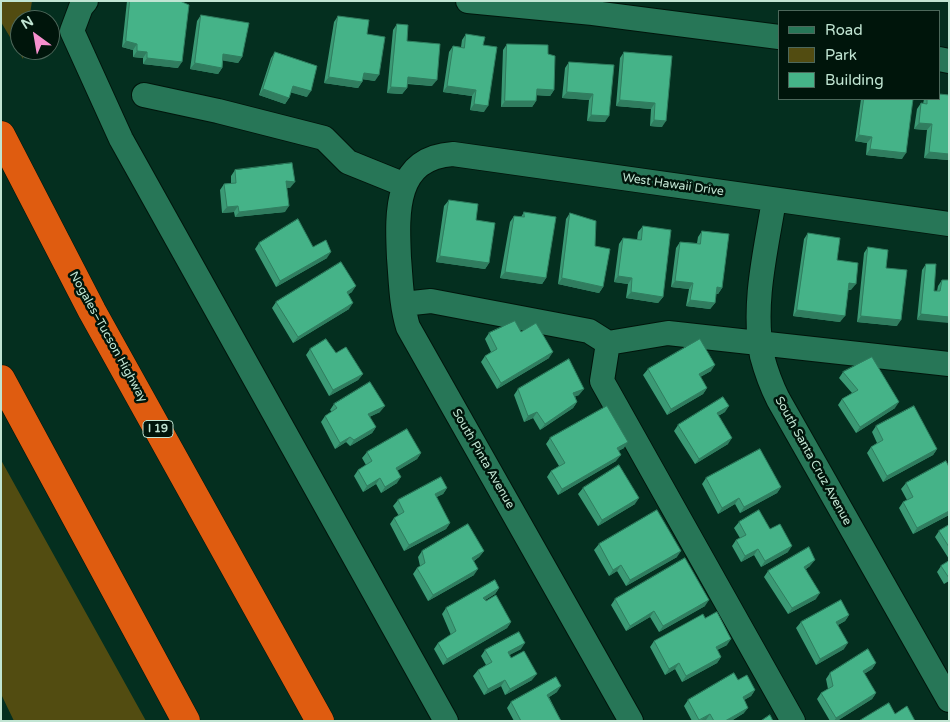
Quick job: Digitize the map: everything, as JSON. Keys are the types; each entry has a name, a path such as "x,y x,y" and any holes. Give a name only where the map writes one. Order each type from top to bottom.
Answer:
{"highway":[{"name":"Nogales–Tucson Highway","path":"1,135 92,311 320,721"},
{"path":"1,378 186,721"}],"street":[{"path":"86,1 81,7 72,31 121,139 446,721"},
{"path":"468,1 593,13 778,37"},
{"path":"144,95 218,111 324,138 348,162 406,183"},
{"name":"West Hawaii Drive","path":"406,183 414,170 428,159 453,154 949,224"},
{"name":"South Pinta Avenue","path":"406,183 400,199 398,231 403,304 408,326 631,721"},
{"name":"South Santa Cruz Avenue","path":"774,200 760,288 759,321 761,344 768,378 778,399 949,700"},
{"path":"403,304 431,301 589,331 608,343 668,333 949,364"},
{"path":"608,343 602,381 793,721"}],"green space":[{"path":"1,1 32,1 31,10 10,10 10,37 1,22"},
{"path":"1,460 146,721 14,721 1,694"}],"building":[{"path":"130,1 180,1 189,5 182,62 147,58 147,52 137,51 137,44 126,41"},
{"path":"201,15 249,23 242,57 223,54 222,68 195,63"},
{"path":"338,16 369,20 367,34 385,37 379,75 364,73 362,82 329,77"},
{"path":"397,24 408,25 407,41 440,44 437,80 408,77 407,88 391,87"},
{"path":"466,34 485,37 483,45 497,47 488,106 474,104 476,90 447,86 453,46 464,48"},
{"path":"507,44 548,45 548,54 555,56 554,90 537,89 536,101 505,101"},
{"path":"275,52 317,66 311,91 293,86 289,98 263,89"},
{"path":"624,52 672,56 666,121 654,120 655,103 620,100"},
{"path":"569,62 614,65 609,116 591,115 593,94 567,92"},
{"path":"940,94 949,95 949,154 929,152 932,124 919,123 921,103 927,104 927,100 940,100"},
{"path":"864,100 913,100 906,153 870,149 872,137 859,135"},
{"path":"292,163 295,182 286,181 289,206 239,212 238,206 227,207 224,184 236,183 235,170"},
{"path":"449,200 478,204 476,220 495,223 489,263 440,256"},
{"path":"524,212 556,217 546,278 505,272 514,216 524,217"},
{"path":"570,213 596,221 595,246 610,249 603,287 562,278"},
{"path":"298,219 313,247 326,240 331,252 280,281 259,243"},
{"path":"643,226 671,230 663,297 631,292 632,278 618,276 623,238 641,240"},
{"path":"702,231 729,234 722,288 717,287 715,303 690,300 693,283 675,281 680,242 700,244"},
{"path":"808,233 840,238 837,260 858,263 856,284 849,283 845,316 797,310"},
{"path":"868,247 888,250 886,268 907,270 901,320 861,316"},
{"path":"341,262 356,286 347,292 353,303 298,337 276,302"},
{"path":"926,264 936,264 934,291 940,291 942,280 949,280 949,317 921,314"},
{"path":"515,321 521,332 536,323 553,352 501,383 485,356 497,349 489,333"},
{"path":"326,339 336,353 346,347 363,374 333,390 310,349"},
{"path":"700,339 715,365 699,374 707,388 671,409 648,369"},
{"path":"872,357 899,402 860,427 842,399 858,390 843,372"},
{"path":"569,359 584,389 573,393 577,402 545,424 537,412 528,416 518,389"},
{"path":"370,382 385,406 368,414 376,427 354,440 350,437 340,443 325,416 337,408 334,404"},
{"path":"723,397 729,406 717,413 732,438 699,459 678,425"},
{"path":"607,406 628,442 617,448 621,455 562,489 551,471 565,463 550,438"},
{"path":"914,406 937,449 887,476 871,447 883,440 876,426"},
{"path":"407,429 421,453 396,468 401,477 385,487 380,478 367,486 358,470 372,461 367,452"},
{"path":"760,449 781,487 744,507 739,498 722,508 706,478"},
{"path":"946,461 949,467 949,511 917,528 903,502 913,497 906,483"},
{"path":"619,465 639,498 602,520 583,488"},
{"path":"441,477 447,488 435,494 450,523 409,545 394,518 404,512 398,500"},
{"path":"657,510 681,551 630,580 621,565 613,570 599,544"},
{"path":"759,510 770,529 780,524 792,546 765,561 758,549 745,556 736,540 746,535 739,522"},
{"path":"468,524 484,551 472,558 478,569 433,595 417,568 425,563 422,551"},
{"path":"949,525 949,547 939,531"},
{"path":"809,547 815,560 804,567 820,593 792,608 768,571"},
{"path":"685,558 709,600 663,626 654,611 630,626 615,599"},
{"path":"949,561 949,578 941,566"},
{"path":"495,580 499,588 483,598 486,601 496,595 511,622 447,659 438,643 456,631 446,608"},
{"path":"841,600 849,615 836,622 848,643 820,659 801,622"},
{"path":"717,612 731,639 716,647 721,657 686,676 679,663 669,669 654,641 703,614 705,618"},
{"path":"519,632 525,643 508,652 511,658 524,651 537,674 510,689 505,680 488,689 478,670 492,662 485,650"},
{"path":"868,649 876,663 863,671 876,693 836,718 821,693 833,686 830,673"},
{"path":"734,673 738,680 747,675 755,690 743,697 748,708 725,721 714,721 710,714 699,720 688,700"},
{"path":"556,677 561,686 547,695 561,721 521,721 511,702"},
{"path":"889,703 895,714 907,706 915,721 859,721"},
{"path":"770,715 773,721 761,721"}]}
